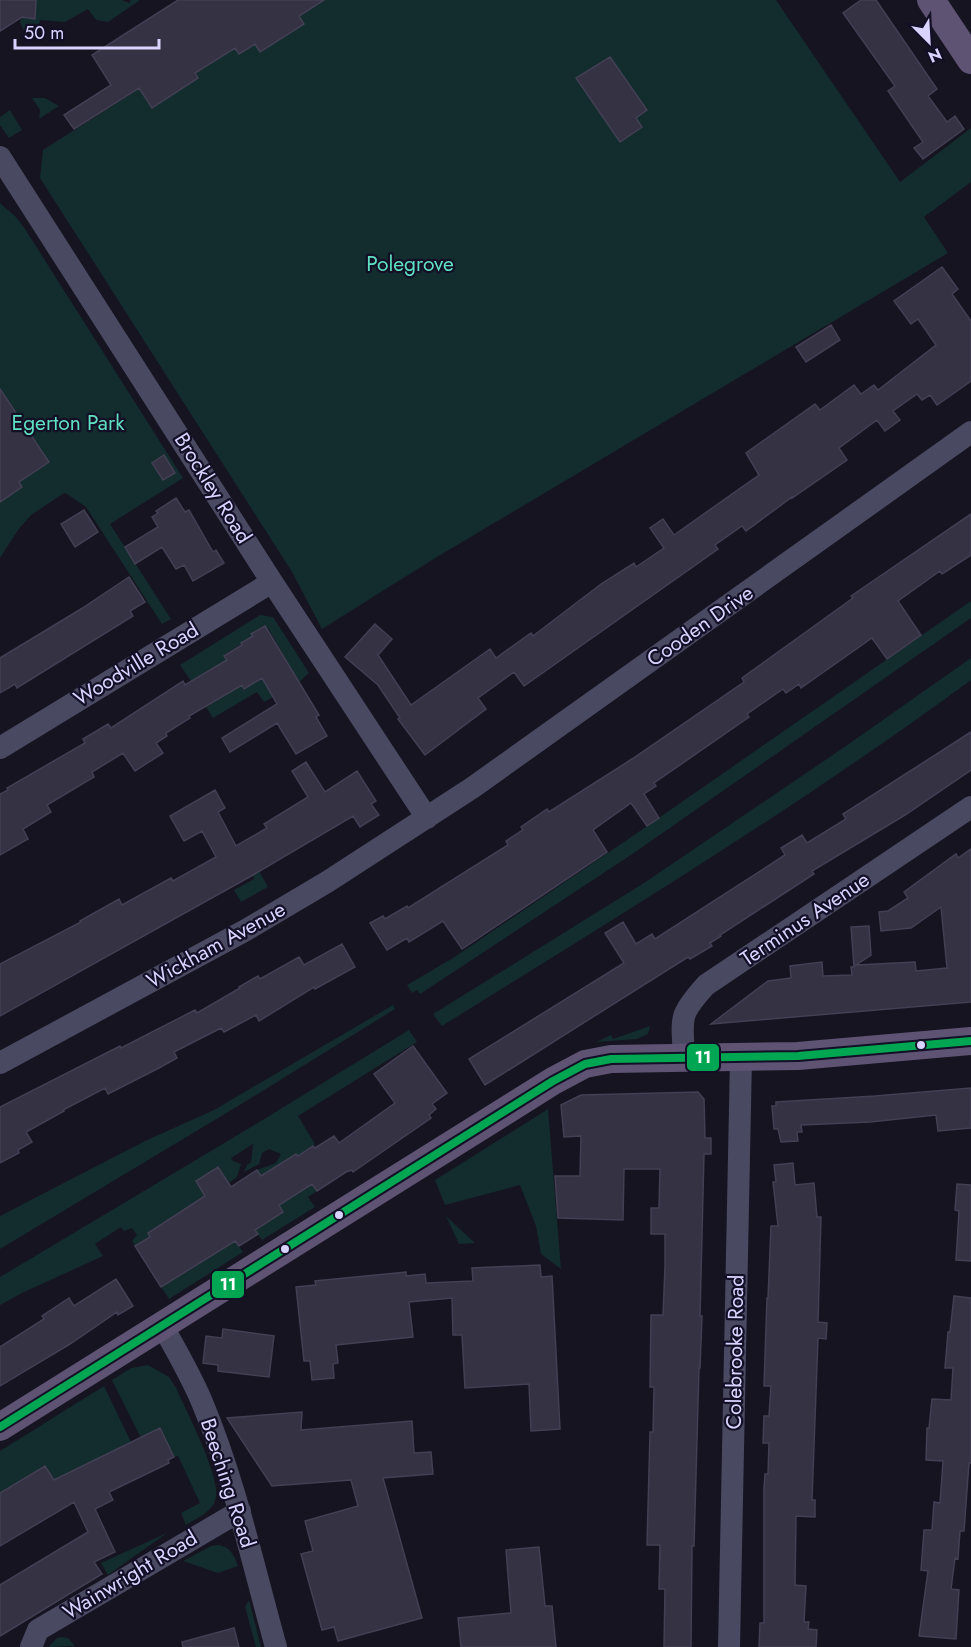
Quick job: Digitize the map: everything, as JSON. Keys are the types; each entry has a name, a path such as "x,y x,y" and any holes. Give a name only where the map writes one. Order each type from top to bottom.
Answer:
{"main road":[{"path":"931,0 971,60"},
{"path":"0,1427 553,1081 585,1064 610,1059 798,1056 971,1041"}],"street":[{"name":"Brockley Road","path":"0,158 272,582 427,818"},
{"name":"Cooden Drive","path":"427,818 971,432"},
{"name":"Woodville Road","path":"0,748 272,582"},
{"name":"Terminus Avenue","path":"684,1057 682,1017 688,1005 706,985 971,807"},
{"name":"Wickham Avenue","path":"0,1063 246,930 327,882 427,818"},
{"name":"Colebrooke Road","path":"729,1647 741,1058"},
{"name":"Beeching Road","path":"162,1325 201,1401 240,1511 276,1647"},
{"name":"Wainwright Road","path":"31,1647 38,1630 240,1511"}],"green space":[{"path":"36,0 122,0 129,3 131,0 140,0 108,22 96,20 88,9 65,22 40,20 38,30 28,33 20,22 22,17 35,18"},
{"name":"Polegrove","path":"279,0 776,0 900,182 971,128 971,182 924,217 948,253 432,560 322,629 292,572 40,178 43,150"},
{"path":"32,98 45,98 59,106 39,119 40,110"},
{"path":"10,110 22,130 9,138 0,125 0,117"},
{"name":"Egerton Park","path":"0,203 16,217 25,229 183,478 110,524 171,619 162,624 86,507 67,494 64,493 31,515 0,558"},
{"path":"971,601 971,618 631,855 420,994 417,990 412,993 407,985 453,958 640,831"},
{"path":"260,615 273,617 309,673 299,682 268,628 252,634 253,637 224,655 227,660 191,681 180,665"},
{"path":"971,658 971,680 776,815 442,1026 433,1014 644,883"},
{"path":"262,678 273,697 264,702 257,692 213,718 206,707 242,685 244,689"},
{"path":"259,871 268,887 241,902 234,890 254,879 253,875"},
{"path":"393,1005 395,1009 0,1249 0,1216 145,1141 214,1110"},
{"path":"650,1026 648,1034 637,1039 596,1042 611,1035 613,1039"},
{"path":"409,1030 417,1042 298,1116 315,1144 298,1156 296,1154 261,1176 257,1170 276,1163 281,1154 269,1149 262,1153 259,1164 244,1172 251,1162 253,1144 231,1158 241,1164 237,1177 229,1183 218,1167 196,1181 205,1196 148,1233 150,1237 135,1246 132,1241 137,1235 132,1228 124,1231 121,1227 95,1244 103,1256 0,1305 0,1277"},
{"path":"548,1109 561,1269 541,1254 536,1226 520,1185 445,1205 435,1180"},
{"path":"312,1183 317,1191 308,1197 315,1207 262,1240 255,1230 279,1205"},
{"path":"446,1216 475,1243 459,1244"},
{"path":"235,1241 243,1252 169,1299 161,1287"},
{"path":"148,1365 169,1377 176,1388 213,1474 216,1487 215,1502 204,1514 186,1525 181,1513 200,1503 178,1456 174,1457 160,1428 141,1438 112,1380 131,1368"},
{"path":"104,1386 131,1442 69,1505 45,1466 0,1493 0,1451"},
{"path":"167,1533 108,1575 101,1563"},
{"path":"218,1545 231,1552 238,1566 218,1573 183,1561 211,1546"},
{"path":"249,1600 261,1647 256,1647 245,1607"},
{"path":"57,1638 68,1638 75,1646 48,1647"}],"building":[{"path":"0,0 36,0 35,19 22,17 0,31"},
{"path":"178,0 324,0 299,16 304,24 260,52 255,44 239,54 235,48 195,73 198,78 152,108 139,88 74,129 64,115 111,85 92,55"},
{"path":"861,0 876,0 937,89 928,96 947,122 955,116 964,129 923,159 914,148 923,142 888,91 895,86 843,13"},
{"path":"610,57 647,110 636,118 642,127 620,142 576,78"},
{"path":"942,267 958,289 952,294 971,321 971,381 937,405 930,395 922,400 917,394 893,411 900,420 885,431 877,420 839,448 847,460 746,531 742,526 715,545 718,549 524,686 514,672 478,698 486,709 425,755 398,719 400,718 378,685 345,657 375,624 392,639 378,655 411,705 490,649 496,658 531,633 533,636 601,584 634,563 636,567 664,548 650,528 663,519 674,535 759,475 746,453 815,404 820,410 854,385 861,394 874,385 878,390 936,345 918,319 911,324 894,301"},
{"path":"831,325 840,340 806,362 796,347"},
{"path":"0,389 49,462 19,482 22,487 0,502"},
{"path":"164,455 175,473 163,480 152,463"},
{"path":"176,498 185,512 189,510 213,552 216,550 224,563 193,581 184,565 176,569 162,547 135,564 125,547 158,527 152,517 158,513 156,511"},
{"path":"84,510 98,532 75,547 61,524"},
{"path":"971,514 971,555 942,574 940,571 898,601 921,635 887,659 872,638 801,688 799,684 786,693 783,689 747,714 749,717 654,783 656,786 644,794 659,818 647,826 631,803 593,830 607,852 462,949 443,921 409,942 407,938 387,950 370,923 383,916 385,919 407,906 408,908 508,845 506,841 523,830 521,827 547,809 549,812 632,759 744,682 742,678 853,598 851,596"},
{"path":"129,577 145,602 130,611 133,616 17,688 15,684 0,693 0,658"},
{"path":"265,626 319,715 316,717 327,736 296,754 277,723 230,752 222,738 277,704 262,678 244,689 242,685 189,716 190,718 166,733 167,736 156,743 163,753 135,771 123,753 92,772 94,777 47,805 51,812 23,829 28,839 0,855 0,794 85,743 83,739 108,724 111,728 183,681 185,685 227,660 224,656 242,645 241,643 253,636 251,634"},
{"path":"971,732 971,770 905,815 812,871 814,874 720,935 710,943 712,946 690,959 688,957 485,1085 469,1059 624,963 605,933 623,922 636,944 652,934 655,939 785,855 781,848 802,835 807,843 846,819 843,814"},
{"path":"306,762 325,792 357,771 376,801 371,804 379,815 360,827 353,816 253,875 0,1016 0,964 81,922 119,899 122,905 171,878 173,881 216,857 202,831 184,841 170,816 215,790 225,808 218,812 236,846 267,828 264,824 308,797 292,771"},
{"path":"971,849 971,1002 711,1024 768,981 791,978 790,966 822,962 823,976 852,975 851,967 854,967 851,927 869,926 871,955 856,965 915,962 916,971 947,968 941,907 911,928 881,931 879,912 888,911 908,898 904,892 956,854 958,858"},
{"path":"342,944 355,967 315,989 314,987 259,1021 256,1015 224,1032 221,1028 174,1052 177,1058 159,1068 108,1094 105,1088 63,1110 26,1132 32,1142 18,1150 19,1153 0,1163 0,1107 195,1010 197,1013 258,976 260,979 299,957 304,965"},
{"path":"413,1046 447,1093 432,1104 436,1109 429,1115 431,1118 353,1172 352,1170 346,1172 317,1191 312,1184 279,1205 283,1212 255,1230 258,1234 239,1246 235,1241 161,1287 135,1246 150,1237 148,1233 205,1196 196,1181 218,1167 231,1187 257,1170 261,1176 296,1154 298,1156 313,1146 315,1148 334,1136 339,1143 395,1103 374,1074"},
{"path":"971,1088 971,1128 938,1131 936,1115 870,1122 801,1125 802,1132 797,1132 798,1141 781,1142 778,1129 774,1129 772,1106 776,1106 776,1102"},
{"path":"698,1092 704,1099 705,1138 711,1138 711,1154 704,1154 700,1316 702,1316 694,1546 692,1546 691,1647 664,1647 665,1589 659,1589 660,1545 647,1545 650,1432 653,1432 654,1387 650,1387 651,1315 663,1315 665,1267 665,1234 651,1234 651,1208 659,1208 660,1169 624,1169 623,1220 558,1218 555,1176 580,1176 581,1136 564,1137 561,1105 581,1095"},
{"path":"793,1163 795,1185 814,1183 817,1217 821,1217 818,1322 827,1323 826,1339 818,1338 812,1500 815,1500 815,1517 796,1516 795,1585 806,1586 804,1622 809,1622 808,1629 817,1630 816,1647 759,1647 760,1623 764,1623 764,1489 765,1474 768,1474 769,1443 763,1443 764,1416 769,1416 771,1386 764,1386 767,1298 771,1226 778,1226 773,1182 776,1182 774,1165"},
{"path":"957,1184 971,1185 971,1261 956,1260 959,1211 955,1210"},
{"path":"540,1265 541,1277 552,1276 560,1429 531,1431 529,1384 465,1388 462,1335 453,1335 452,1298 409,1302 413,1337 336,1345 338,1363 333,1364 334,1378 312,1380 310,1361 304,1361 296,1287 316,1285 315,1281 406,1272 406,1276 425,1274 426,1283 473,1281 472,1268"},
{"path":"116,1279 133,1306 118,1315 117,1312 70,1344 0,1386 0,1347 44,1319 42,1316 69,1298 74,1306"},
{"path":"954,1296 971,1298 971,1463 969,1463 964,1531 960,1531 958,1559 955,1558 951,1589 959,1590 956,1639 919,1636 928,1571 921,1570 924,1530 932,1530 934,1502 940,1503 943,1461 926,1460 927,1428 929,1428 932,1399 951,1400 953,1368 945,1368"},
{"path":"223,1329 274,1336 269,1377 218,1371 218,1365 203,1363 206,1336 222,1338"},
{"path":"302,1412 301,1430 412,1421 414,1453 431,1452 433,1474 383,1478 422,1618 338,1641 334,1627 322,1630 301,1554 313,1551 305,1521 358,1506 351,1480 272,1486 227,1418"},
{"path":"160,1428 174,1457 168,1460 169,1463 109,1492 113,1500 95,1509 115,1552 94,1562 102,1574 0,1636 0,1585 88,1532 74,1502 0,1546 0,1493 45,1466 54,1480"},
{"path":"539,1547 545,1606 552,1606 556,1647 461,1647 458,1618 511,1613 506,1550"},
{"path":"234,1628 239,1647 183,1647 182,1642"}],"transit line":[{"name":"11","path":"0,1427 553,1081 585,1064 611,1059 798,1056 971,1041"}]}
